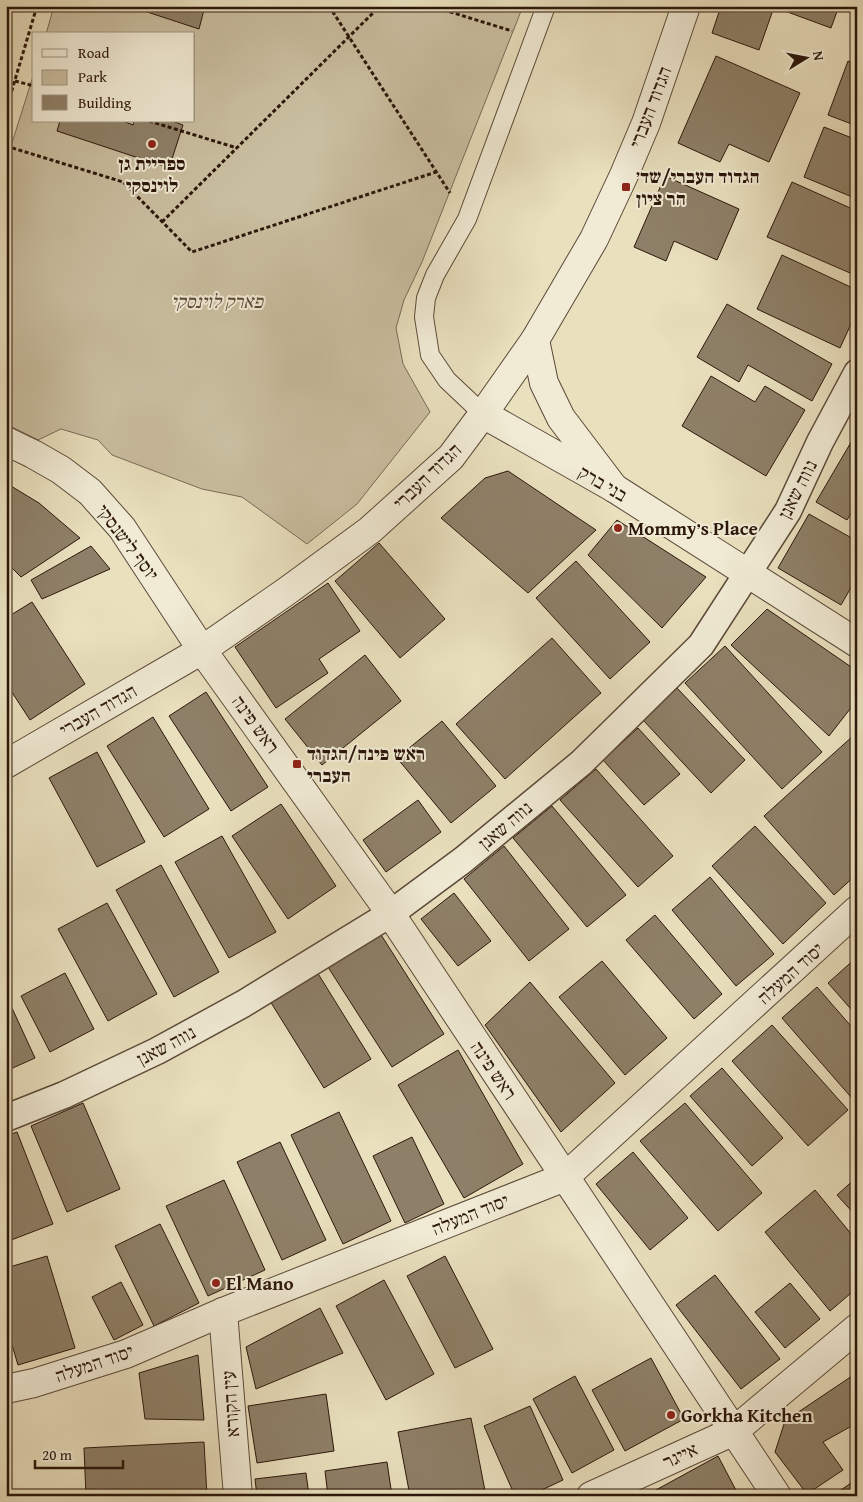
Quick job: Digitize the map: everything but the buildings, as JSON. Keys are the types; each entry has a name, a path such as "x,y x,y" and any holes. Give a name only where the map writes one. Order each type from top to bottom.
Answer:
{"street":[{"name":"הגדוד העברי","path":"6,764 202,650 287,592 370,530 451,457 535,340 594,239 646,123 686,6"},
{"path":"535,340 544,383 561,418 614,488"},
{"name":"נווה שאנן","path":"6,1118 64,1095 157,1051 243,1004 390,914 463,860 581,763 702,646 788,511 820,442 857,373"},
{"name":"בני ברק","path":"483,414 614,488 857,643"},
{"name":"יוסף לישנסקי","path":"6,441 61,470 90,492 122,528 202,650"},
{"name":"ראש פינה","path":"202,650 390,914 777,1496"},
{"name":"יסוד המעלה","path":"6,1389 34,1383 126,1354 223,1312 565,1176 857,910"},
{"name":"עין הקורא","path":"223,1312 238,1496"},
{"name":"אייגר","path":"591,1496 734,1430 857,1328"}],"lane":[{"name":"בני ברק","path":"483,414 447,380 430,355 425,334 426,298 435,275 467,219 546,6"}],"path":[{"path":"6,110 37,6"},
{"path":"329,6 467,219"},
{"path":"162,222 380,6"},
{"path":"431,6 535,38"},
{"path":"15,81 32,85"},
{"path":"152,122 237,148"},
{"path":"6,146 123,182 192,252 436,172"}],"green space":[{"name":"פארק לוינסקי","path":"54,6 523,6 422,262 404,300 396,328 403,364 430,412 357,504 307,544 242,497 202,489 112,455 98,440 61,429 38,440 6,424 6,162 32,79 32,122 195,122 195,32 47,32"}],"place":[{"name":"ספריית גן לוינסקי","path":"152,144"},
{"name":"הגדוד העברי/שד׳ הר ציון","path":"626,187"},
{"name":"Mommy׳s Place","path":"618,528"},
{"name":"ראש פינה/הגדוד העברי","path":"297,764"},
{"name":"El Mano","path":"216,1283"},
{"name":"Gorkha Kitchen","path":"671,1415"}]}
